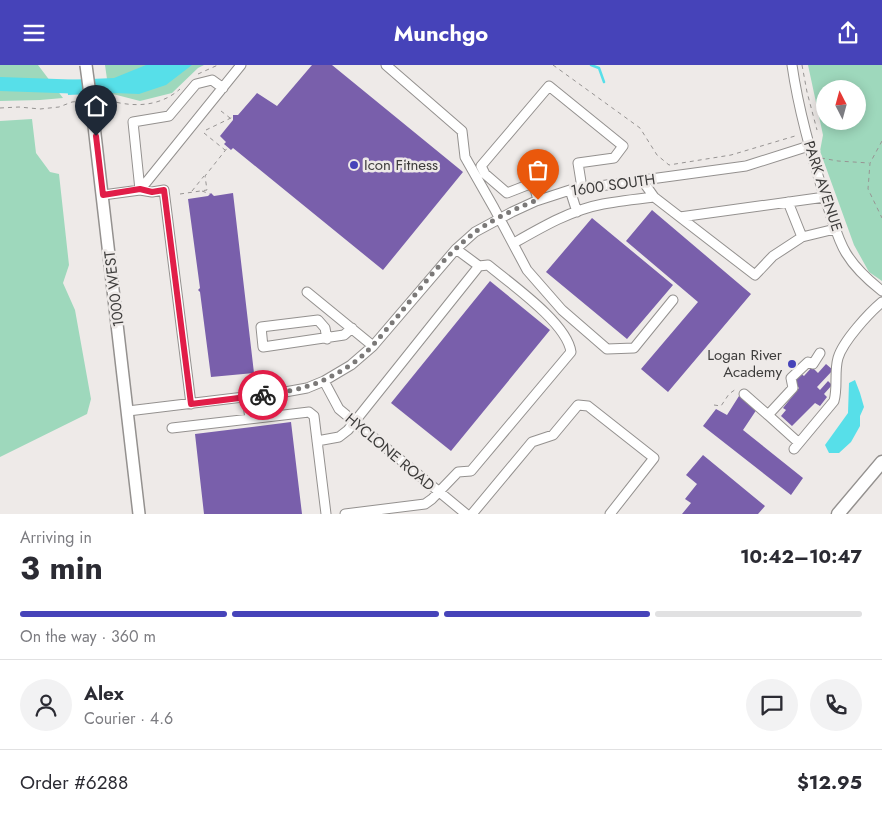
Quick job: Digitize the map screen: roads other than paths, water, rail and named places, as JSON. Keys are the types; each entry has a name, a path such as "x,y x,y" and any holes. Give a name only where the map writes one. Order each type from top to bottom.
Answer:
{"highway":[{"path":"838,514 882,462"}],"main road":[{"name":"1000 WEST","path":"86,65 103,195 139,514"}],"street":[{"path":"140,189 241,65"},
{"path":"386,65 462,131 465,157 514,243 527,270 562,310 607,349 634,348 673,300"},
{"name":"PARK AVENUE","path":"792,65 797,97 809,146 836,229 845,251 860,273 882,291"},
{"path":"140,189 133,122 169,116 196,84 212,80 224,88"},
{"path":"550,172 550,176 507,193 484,174 481,166 550,86 623,145 614,158 578,163 582,188"},
{"name":"1600 SOUTH","path":"128,411 308,388 324,381 351,365 373,346 456,249 475,232 538,200 582,188 746,166 809,146"},
{"path":"642,180 654,197 755,275 773,255 802,237 836,229"},
{"path":"530,184 535,189 538,200"},
{"path":"103,195 140,189 152,192 164,190 191,404"},
{"path":"570,191 576,212"},
{"path":"514,243 544,225 576,212 602,204 654,197"},
{"path":"680,217 825,197"},
{"path":"788,202 802,237"},
{"path":"345,514 425,504 458,472 471,471 571,352 569,342 540,308 488,265 479,266 456,249"},
{"path":"317,441 339,437 348,430 479,266"},
{"path":"307,292 373,346"},
{"path":"744,394 768,415 796,446 834,401 837,392 838,358 844,345 871,311 882,302"},
{"path":"327,339 325,328 318,320 261,327 263,347 327,339 344,335 352,328"},
{"path":"768,415 793,388 791,378 808,362 813,364 820,353"},
{"name":"HYCLONE ROAD","path":"324,381 339,409 466,514"},
{"path":"247,397 250,419"},
{"path":"472,514 532,442 553,435 578,405 588,406 654,458 610,514"},
{"path":"172,428 308,412 314,415 326,514"}],"water":[{"path":"146,65 192,65 166,85 139,94 68,95 67,80 114,78"},
{"path":"855,380 864,407 860,416 860,426 851,442 839,453 829,453 825,445 848,413 849,383"}],"waterway":[{"path":"591,65 599,68 604,82"},
{"path":"0,84 85,87"}],"place":[{"name":"Icon Fitness","path":"354,165"},
{"name":"Logan River Academy","path":"792,364"}]}
